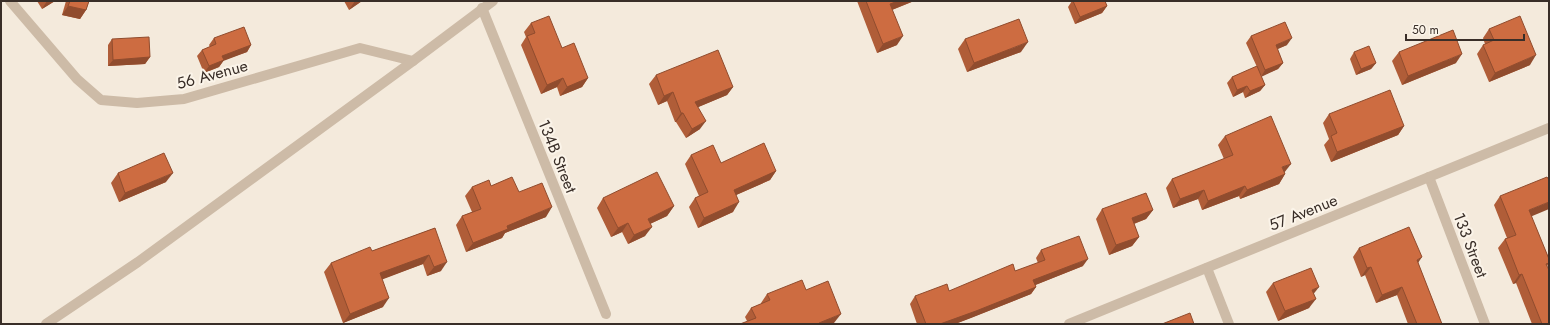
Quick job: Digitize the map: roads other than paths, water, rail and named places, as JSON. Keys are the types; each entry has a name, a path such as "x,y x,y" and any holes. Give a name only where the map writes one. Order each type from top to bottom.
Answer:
{"street":[{"name":"56 Avenue","path":"10,1 77,79 101,100 136,103 184,99 360,48 413,62"},
{"path":"46,324 138,262 413,62 493,1"},
{"name":"134B Street","path":"482,8 606,314"},
{"name":"57 Avenue","path":"1069,324 1549,128"},
{"name":"133 Street","path":"1429,177 1485,324"},
{"path":"1207,268 1229,324"}]}
